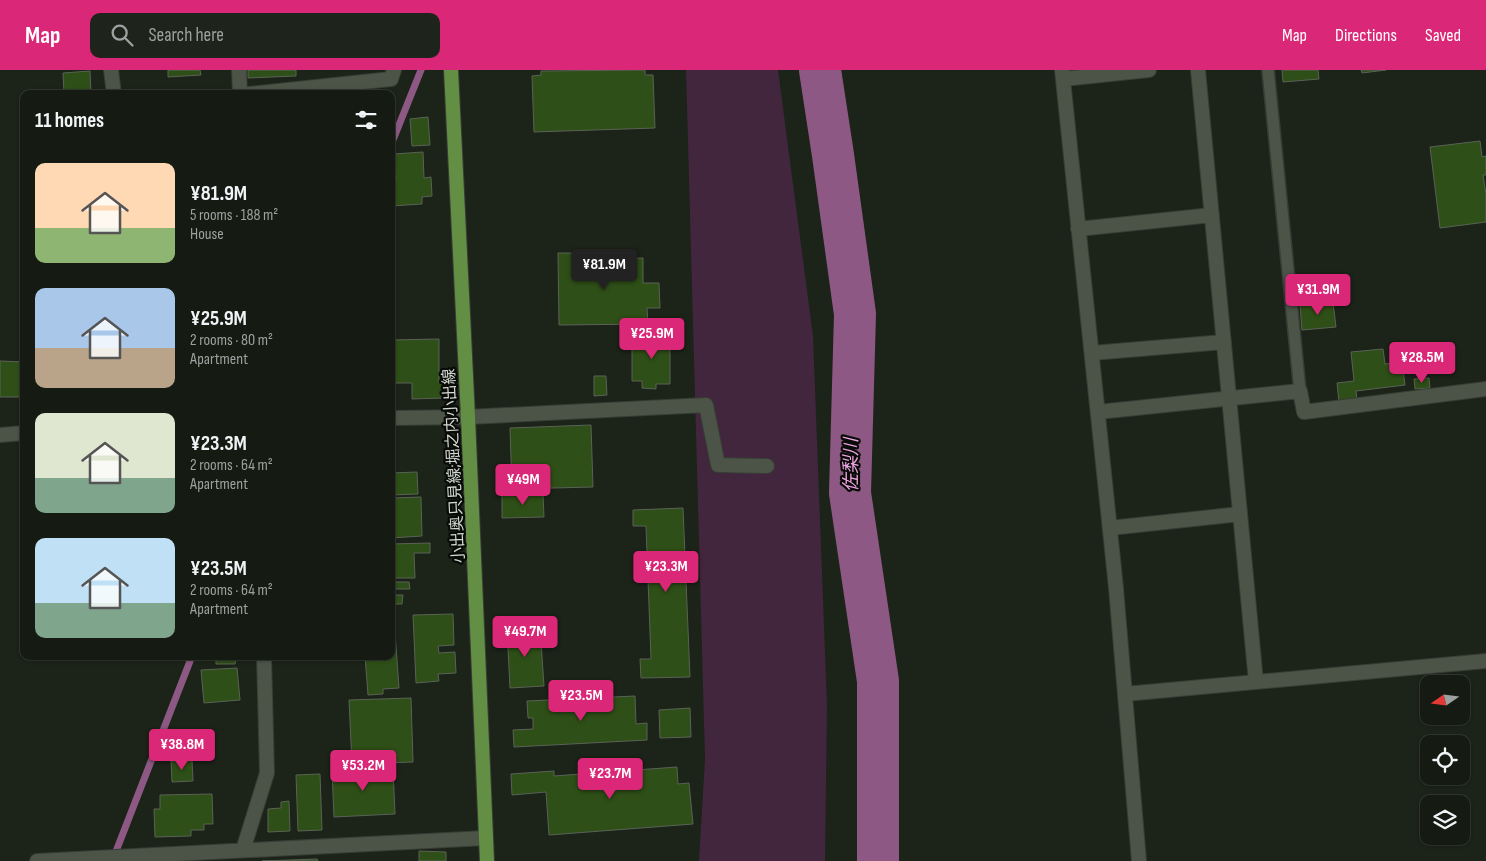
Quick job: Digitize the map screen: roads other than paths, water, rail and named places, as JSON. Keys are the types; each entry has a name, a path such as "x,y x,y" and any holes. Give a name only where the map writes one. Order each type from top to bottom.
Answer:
{"main road":[{"name":"小出奥只見線;堀之内小出線","path":"450,70 488,861"}],"street":[{"path":"111,70 114,90"},
{"path":"239,70 240,90"},
{"path":"287,90 391,79 394,70"},
{"path":"1140,861 1110,528 1062,75 1149,70"},
{"path":"1198,70 1256,682"},
{"path":"1078,229 1212,215"},
{"path":"1092,353 1224,342"},
{"path":"1098,412 1300,391 1304,412 1486,389"},
{"path":"395,418 468,417 706,405 718,465 767,466"},
{"path":"0,435 20,433"},
{"path":"1110,528 1240,514"},
{"path":"243,850 267,773 264,660"},
{"path":"1125,694 1486,661"},
{"path":"36,861 486,838"}],"lane":[{"path":"1268,70 1300,391"}],"waterway":[{"path":"395,135 421,70"},
{"name":"佐梨川","path":"820,70 855,314 850,493 878,681 878,861"},
{"path":"113,859 190,660"}]}
